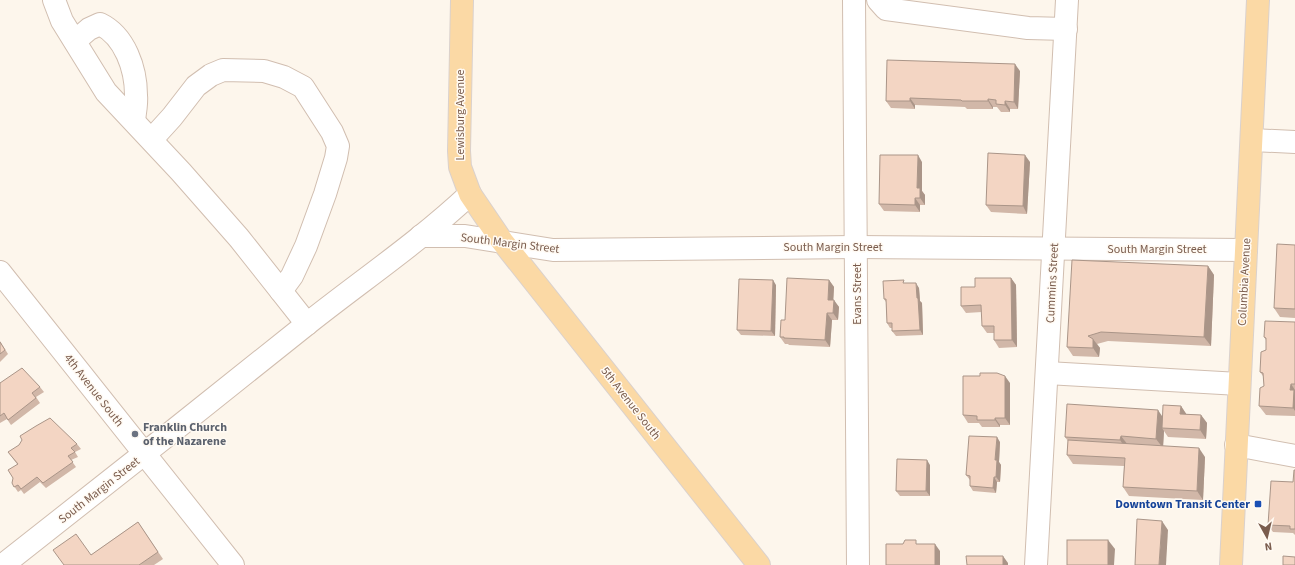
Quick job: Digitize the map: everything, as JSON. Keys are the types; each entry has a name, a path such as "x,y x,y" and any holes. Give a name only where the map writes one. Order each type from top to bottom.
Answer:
{"main road":[{"name":"Lewisburg Avenue","path":"462,0 460,167 470,194 502,241"},
{"name":"Columbia Avenue","path":"1231,565 1258,0"},
{"name":"5th Avenue South","path":"502,241 759,565"}],"street":[{"path":"54,0 62,21 106,92 152,139 239,238 307,324"},
{"name":"Evans Street","path":"854,0 858,565"},
{"path":"878,0 886,9 1028,28 1066,29"},
{"name":"Cummins Street","path":"1036,565 1055,249 1067,0"},
{"path":"75,41 89,30 100,24 110,29 127,52 134,74 136,96 134,120"},
{"path":"152,139 172,118 196,86 211,75 223,70 264,71 284,76 303,87 332,132 338,146 336,158 325,194 306,246 292,276 281,291"},
{"path":"1252,140 1295,142"},
{"name":"South Margin Street","path":"3,565 145,454 307,324 452,212 470,194"},
{"name":"South Margin Street","path":"421,236 465,236 553,250 856,247 1246,250"},
{"name":"4th Avenue South","path":"0,272 233,565"},
{"path":"1047,373 1239,384"},
{"path":"1236,445 1295,456"}],"building":[{"path":"887,60 1015,64 1014,102 1005,101 1005,105 996,104 996,100 988,99 988,101 962,101 910,98 910,101 886,101"},
{"path":"988,153 1025,155 1023,206 986,205"},
{"path":"880,155 918,155 917,188 920,188 920,198 915,198 915,205 879,204"},
{"path":"1277,244 1295,245 1295,309 1274,308"},
{"path":"1072,260 1208,266 1204,337 1101,332 1088,336 1093,339 1093,348 1067,347"},
{"path":"787,278 829,280 828,300 834,300 833,313 827,313 825,340 780,337 781,320 785,320"},
{"path":"975,278 1011,278 1012,340 994,340 994,326 982,326 981,305 961,306 961,287 975,287"},
{"path":"739,279 773,280 771,331 737,330"},
{"path":"904,280 903,283 916,283 920,330 892,331 892,323 887,323 886,299 884,299 883,281"},
{"path":"1265,321 1295,322 1295,384 1291,384 1290,390 1294,390 1293,408 1259,406 1260,388 1264,386 1263,373 1260,372 1261,352 1266,350 1266,338 1264,337"},
{"path":"0,342 5,350 0,354"},
{"path":"22,368 40,387 32,393 36,398 8,420 4,413 0,416 0,383"},
{"path":"980,373 997,373 1005,376 1005,418 995,418 995,420 977,420 977,416 963,415 963,376 980,376"},
{"path":"1067,404 1158,410 1156,439 1121,436 1120,440 1065,437"},
{"path":"1163,405 1181,406 1180,414 1201,415 1200,430 1162,428"},
{"path":"50,418 77,444 71,448 75,452 68,456 73,462 43,483 37,477 21,489 18,485 14,487 12,483 13,478 8,470 18,464 8,452 19,445 22,440 20,436"},
{"path":"969,436 997,437 995,460 997,460 996,477 994,477 993,488 970,486 970,476 966,475"},
{"path":"1068,440 1199,448 1197,491 1123,487 1125,458 1067,455"},
{"path":"897,459 927,460 926,491 896,491"},
{"path":"1294,470 1295,529 1290,529 1290,526 1268,525 1271,481 1293,482"},
{"path":"1137,519 1162,521 1159,565 1135,565"},
{"path":"138,522 158,552 139,565 64,565 53,550 76,534 91,555"},
{"path":"905,540 916,540 916,544 935,544 935,565 886,565 886,544 903,544"},
{"path":"1067,540 1108,540 1108,565 1067,565"},
{"path":"966,556 1003,556 1003,565 967,565"},
{"path":"1283,556 1295,557 1295,565 1283,565"}],"place":[{"name":"Franklin Church of the Nazarene","path":"135,434"},
{"name":"Downtown Transit Center","path":"1258,504"}]}
